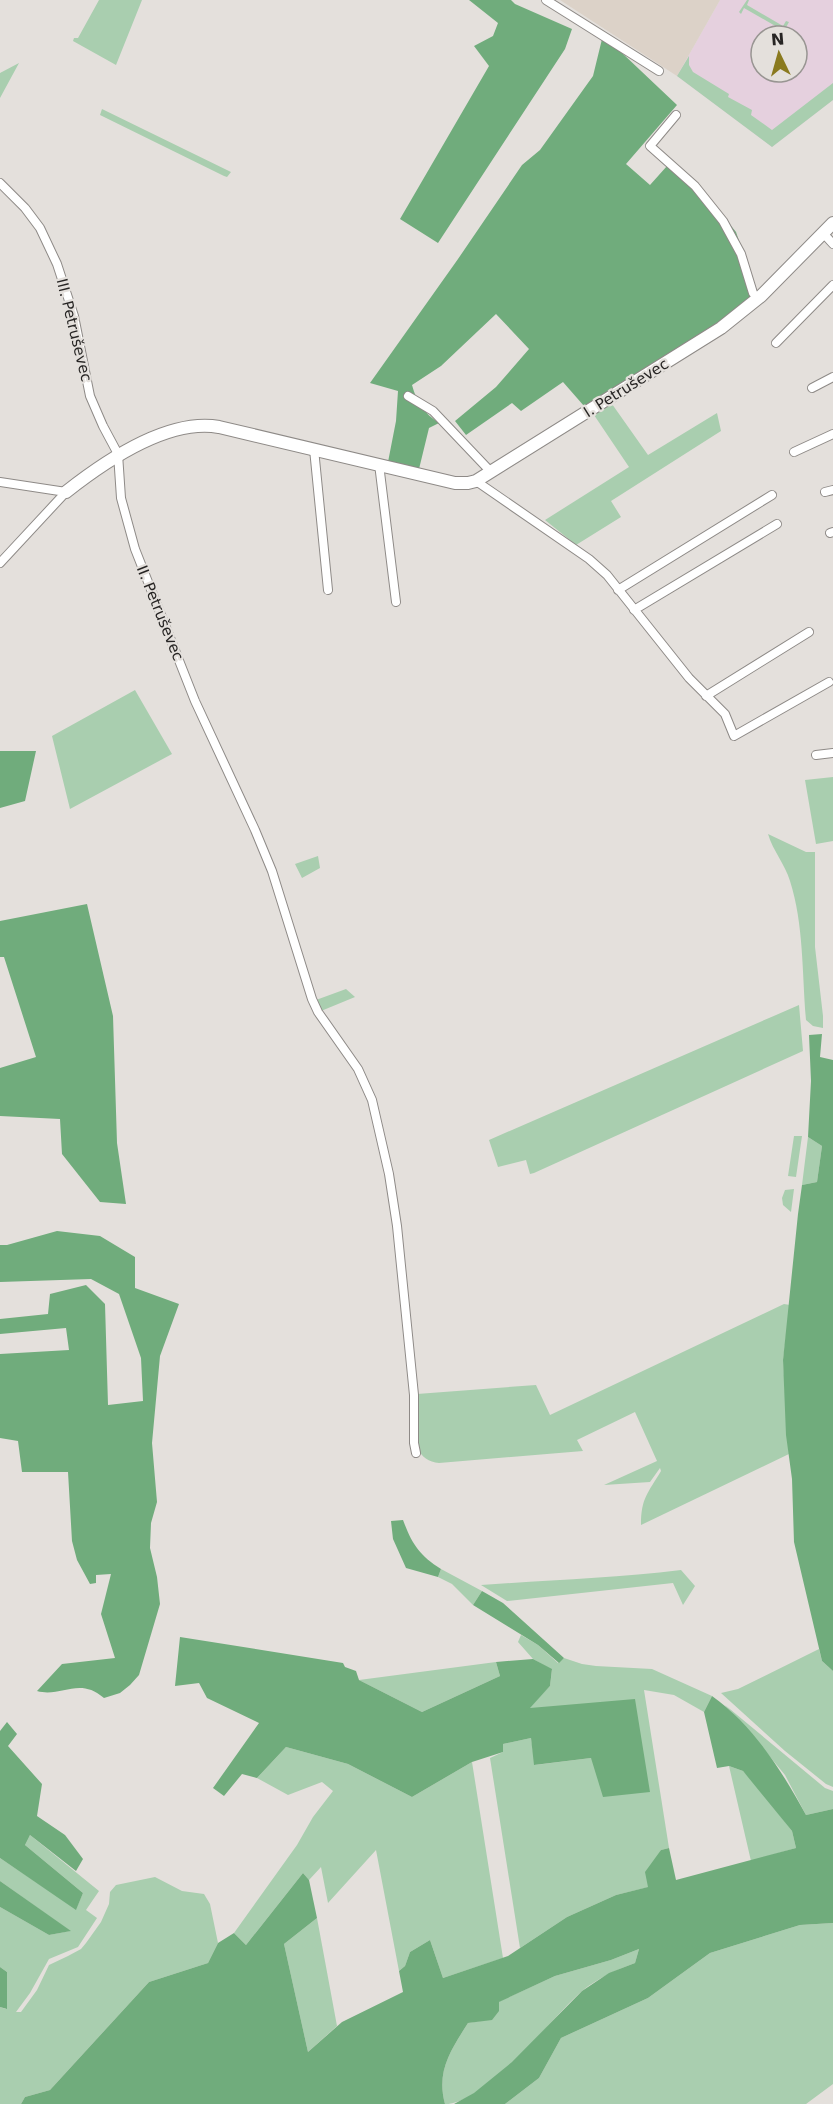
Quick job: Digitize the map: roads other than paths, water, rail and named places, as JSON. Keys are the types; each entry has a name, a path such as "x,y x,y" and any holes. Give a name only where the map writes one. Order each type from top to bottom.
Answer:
{"street":[{"path":"546,0 658,71"},
{"path":"676,115 650,146 695,186 723,221 741,254 753,293 758,299"},
{"name":"III. Petruševec","path":"0,183 25,208 48,242 74,316 90,396 118,454"},
{"name":"I. Petruševec","path":"0,563 66,492 118,454 167,434 203,426 314,449 455,483 468,483 476,480 721,328 758,299 833,223"},
{"path":"823,233 833,244"},
{"path":"776,343 833,285"},
{"path":"812,388 833,377"},
{"path":"408,396 433,411 491,472"},
{"path":"794,452 833,434"},
{"path":"314,449 328,590"},
{"name":"II. Petruševec","path":"118,454 120,498 135,549 195,701 272,871 312,999 318,1012 358,1069 372,1100 389,1174 397,1226 414,1395 416,1453"},
{"path":"379,464 396,602"},
{"path":"476,480 589,559 607,575 689,678 725,714 735,736 829,682"},
{"path":"0,482 66,492"},
{"path":"618,590 772,495"},
{"path":"634,610 777,524"},
{"path":"706,696 809,632"},
{"path":"816,755 833,753"}]}
